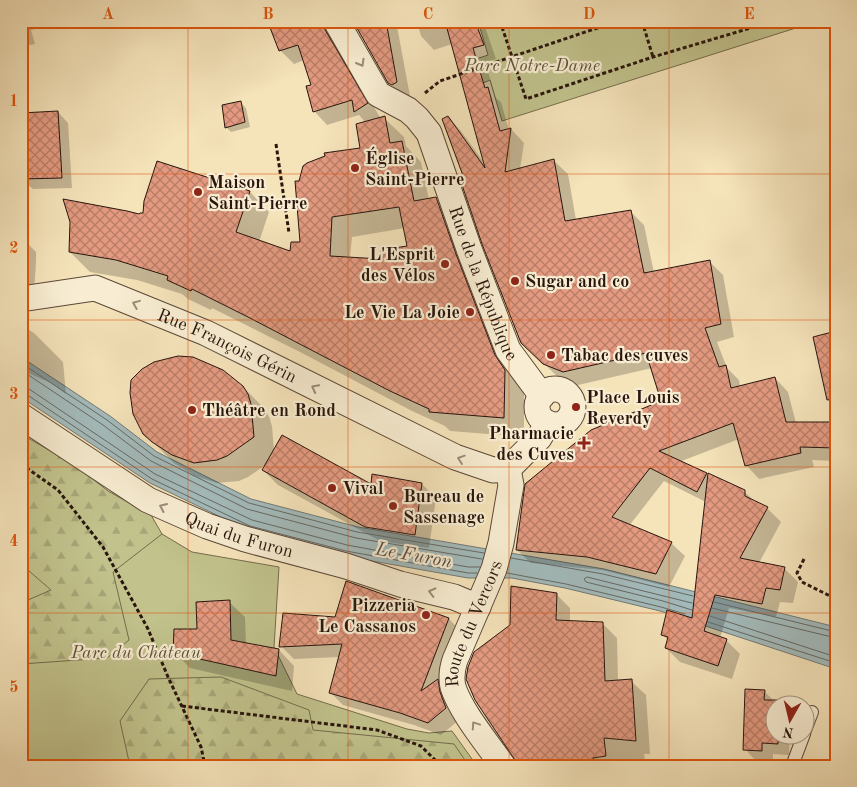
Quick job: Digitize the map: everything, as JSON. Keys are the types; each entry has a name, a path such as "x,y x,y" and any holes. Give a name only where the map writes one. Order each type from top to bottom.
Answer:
{"street":[{"name":"Rue de la République","path":"336,21 378,94 408,110 418,118 429,133 508,350 542,396 546,392 556,389 566,392 572,400 573,410 568,420 558,424 548,423 539,438 508,469"},
{"name":"Rue François Gérin","path":"21,299 95,288 206,333 455,457 494,470 508,469"},
{"name":"Quai du Furon","path":"21,416 148,500 207,526 245,539 346,566 400,584 454,597 478,606"},
{"name":"Route du Vercors","path":"503,766 458,700 453,686 452,672 455,660 490,582 500,543 511,485 508,469"}],"lane":[{"path":"792,766 800,744"}],"path":[{"path":"500,21 526,99 653,57 754,27 753,21"},
{"path":"408,110 419,98 440,81 618,21"},
{"path":"642,21 653,57"},
{"path":"276,144 289,233"},
{"path":"21,464 58,490 103,547 148,629 201,747 205,766"},
{"path":"804,559 797,573 802,582 836,599"},
{"path":"182,706 377,730 421,746 440,766"}],"green space":[{"name":"Parc Notre-Dame","path":"478,21 818,21 502,121 490,80 479,85 470,61 488,55"},
{"path":"21,434 75,465 108,491 151,515 162,534 113,572 129,640 107,658 21,664 21,603 51,590 21,564"},
{"name":"Parc du Château","path":"21,443 192,552 279,567 274,647 297,694 407,729 429,733 452,731 477,766 21,766"},
{"path":"221,677 309,710 313,730 454,744 469,766 130,766 120,721 149,679"}],"water":[{"name":"Le Furon","path":"21,357 110,416 157,452 251,499 358,527 604,569 836,627 836,669 660,611 565,588 512,578 468,578 344,556 248,530 150,483 21,397"}],"building":[{"path":"271,21 322,21 324,28 368,103 354,112 352,100 313,112 306,86 311,85 298,45 279,51 269,25 273,25"},
{"path":"353,21 386,21 397,82 392,85 388,83"},
{"path":"445,21 475,21 484,45 473,48 485,88 488,87 500,131 511,128 505,172 554,159 565,221 631,210 644,273 710,260 721,324 705,328 719,367 726,365 731,388 775,377 786,422 836,422 836,448 800,447 801,453 745,466 733,423 659,451 707,473 697,492 650,468 612,517 672,542 656,574 587,557 516,550 525,484 591,430 661,401 646,353 563,372 543,364 521,343 482,244 461,182 465,181 442,119 448,116 485,168"},
{"path":"241,101 245,122 225,128 222,105"},
{"path":"58,111 62,178 21,179 21,113"},
{"path":"385,116 390,143 402,141 414,201 436,197 495,355 505,370 504,418 429,412 429,409 390,391 246,316 192,289 191,291 167,280 168,276 116,260 69,252 70,222 63,199 139,214 143,213 144,201 157,161 250,191 236,232 290,251 291,242 300,242 295,181 299,181 303,166 325,156 324,153 360,148 356,124","holes":["399,207 407,246 381,250 381,259 330,256 332,217"]},
{"path":"836,331 836,399 827,400 813,337"},
{"name":"Théâtre en Rond","path":"178,356 193,357 223,370 243,386 248,394 251,404 254,437 227,456 217,460 194,463 172,455 143,434 133,414 130,393 131,380 142,369 154,362"},
{"path":"282,435 371,484 372,474 422,483 415,535 365,527 262,470"},
{"path":"708,473 745,490 745,496 768,507 740,558 785,567 780,590 766,588 762,604 715,595 704,631 727,639 718,666 665,648 668,637 661,635 667,610 692,618"},
{"path":"346,581 449,618 421,691 438,679 440,692 446,708 428,723 329,693 342,644 279,647 283,613 335,617"},
{"path":"511,586 557,593 556,620 603,622 605,681 632,679 636,741 604,738 606,756 593,758 594,766 519,766 475,700 466,679 474,652 510,625"},
{"path":"230,600 231,640 279,649 276,676 173,653 174,629 197,629 196,602"},
{"path":"745,689 765,690 764,743 762,743 762,751 743,750"}],"place":[{"name":"Église Saint-Pierre","path":"355,168"},
{"name":"Maison Saint-Pierre","path":"198,192"},
{"name":"L'Esprit des Vélos","path":"445,264"},
{"name":"Sugar and co","path":"515,281"},
{"name":"Le Vie La Joie","path":"470,312"},
{"name":"Tabac des cuves","path":"551,355"},
{"name":"Place Louis Reverdy","path":"576,407"},
{"name":"Théâtre en Rond","path":"192,410"},
{"name":"Pharmacie des Cuves","path":"584,443"},
{"name":"Vival","path":"332,488"},
{"name":"Bureau de Sassenage","path":"393,506"},
{"name":"Pizzeria Le Cassanos","path":"426,615"}]}
